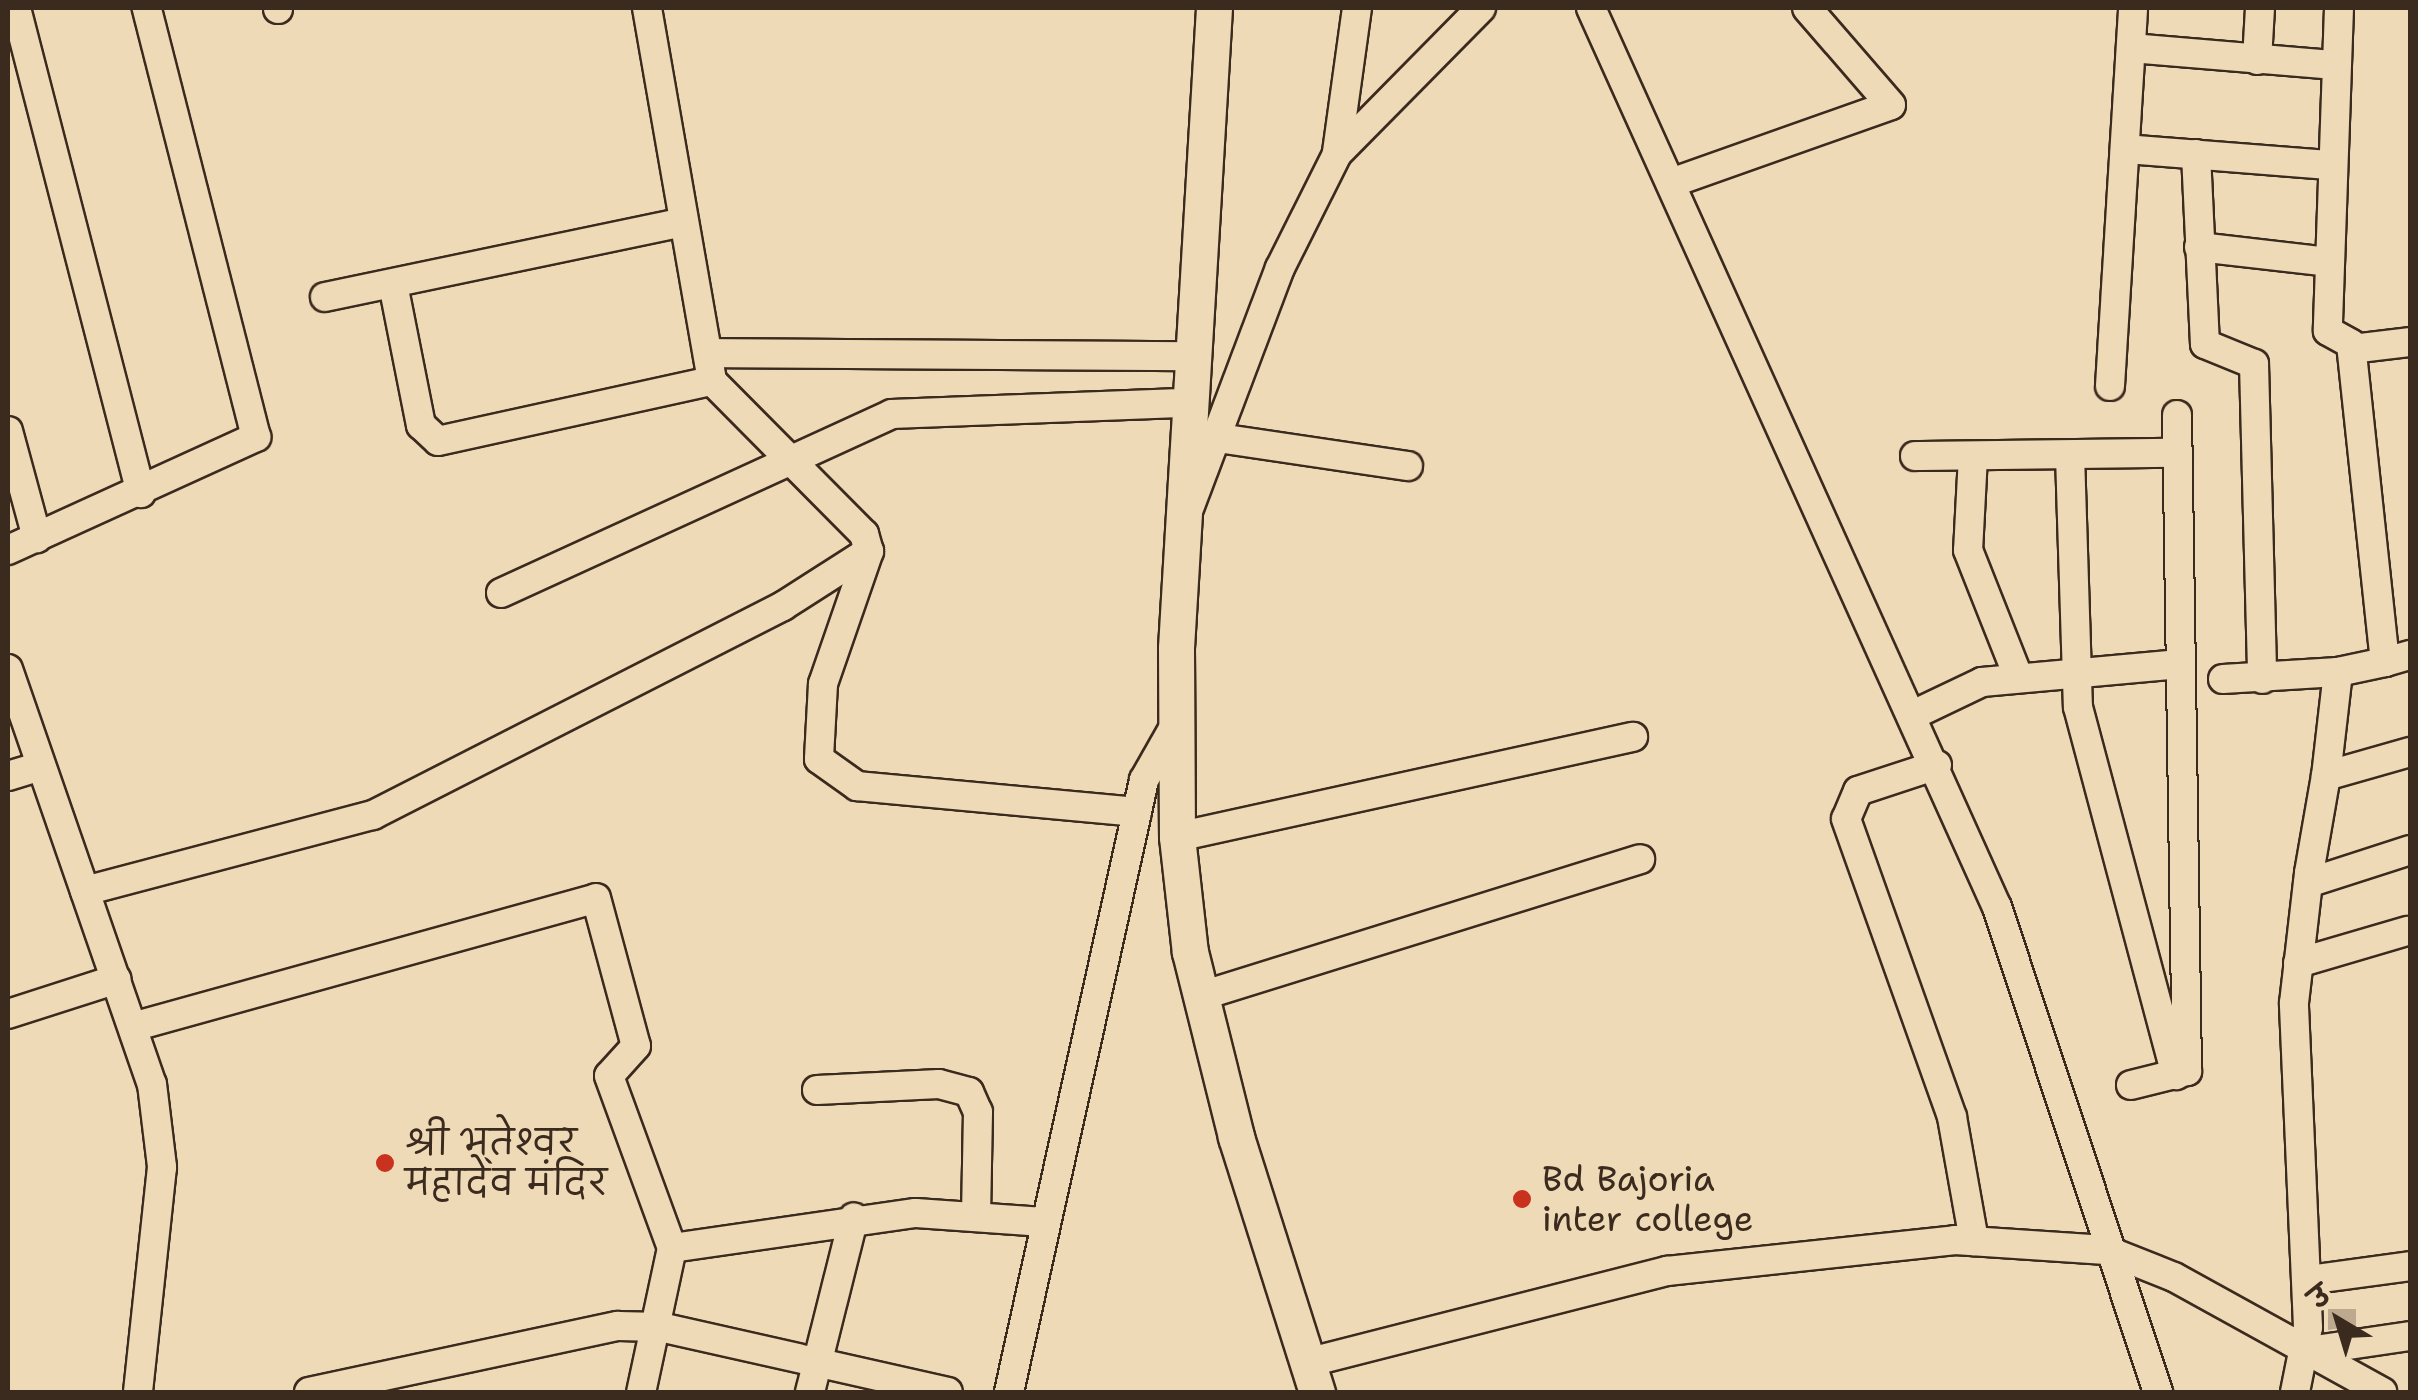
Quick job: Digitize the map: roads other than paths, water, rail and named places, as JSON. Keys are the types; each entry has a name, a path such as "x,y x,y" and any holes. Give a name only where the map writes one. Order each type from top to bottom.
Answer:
{"main road":[{"path":"1200,8 1203,83 1182,526 1166,736 1201,996 1306,1383"},
{"path":"1214,8 1203,83 1173,403 1166,736 1177,954 1221,1144 1306,1383"}],"street":[{"path":"16,8 141,492"},
{"path":"8,550 246,445 258,421 147,8"},
{"path":"647,8 680,224 710,367 788,462 864,534 869,551 823,684 815,733 832,776 1137,812"},
{"path":"1337,154 1356,8"},
{"path":"1182,526 1280,268 1337,154 1481,8"},
{"path":"1591,8 1937,765 2040,1027 2106,1250 2158,1392"},
{"path":"1671,184 1891,105 1807,8"},
{"path":"2110,386 2133,8"},
{"path":"2257,60 2260,8"},
{"path":"2338,8 2330,165 2328,331 2352,349 2410,342"},
{"path":"2131,48 2335,65"},
{"path":"2125,149 2330,165"},
{"path":"2196,154 2205,344 2254,364 2262,679"},
{"path":"325,297 680,224"},
{"path":"2199,246 2328,262"},
{"path":"392,284 421,425 438,441 710,367 1177,356"},
{"path":"2223,679 2338,672 2398,658 2352,349"},
{"path":"501,592 892,414 1173,403"},
{"path":"2131,1085 2186,1073 2178,415"},
{"path":"8,431 37,538"},
{"path":"1218,438 1408,466"},
{"path":"1916,456 2178,454"},
{"path":"2070,455 2073,668 2176,1076"},
{"path":"1974,456 1968,550 2018,676"},
{"path":"86,890 374,816 782,606 869,551"},
{"path":"1915,714 2018,676 2073,668 2180,664"},
{"path":"8,669 136,1026 162,1166 138,1392"},
{"path":"2295,1392 2311,1347 2298,963 2338,672"},
{"path":"1008,1392 1137,812 1166,736"},
{"path":"1177,837 1633,737"},
{"path":"2326,776 2410,752"},
{"path":"1937,765 1858,790 1846,818 1952,1118 1974,1241"},
{"path":"8,776 42,766"},
{"path":"2308,882 2410,850"},
{"path":"1201,996 1640,859"},
{"path":"136,1026 596,898 636,1046 610,1076 672,1248 660,1327 641,1392"},
{"path":"2298,963 2408,930"},
{"path":"8,1014 117,980"},
{"path":"818,1090 939,1084 969,1092 978,1112 976,1214"},
{"path":"672,1248 854,1218 976,1214 1044,1222"},
{"path":"810,1392 854,1218"},
{"path":"1306,1383 1667,1271 1878,1243 1974,1241 2106,1250 2311,1347 2382,1392"},
{"path":"2308,1280 2410,1266"},
{"path":"310,1392 405,1382 618,1326 660,1327 948,1392"},
{"path":"2311,1347 2410,1336"}],"place":[{"name":"श्री भूतेश्वर महादेव मंदिर","path":"385,1163"},
{"name":"Bd Bajoria inter college","path":"1522,1199"}]}
